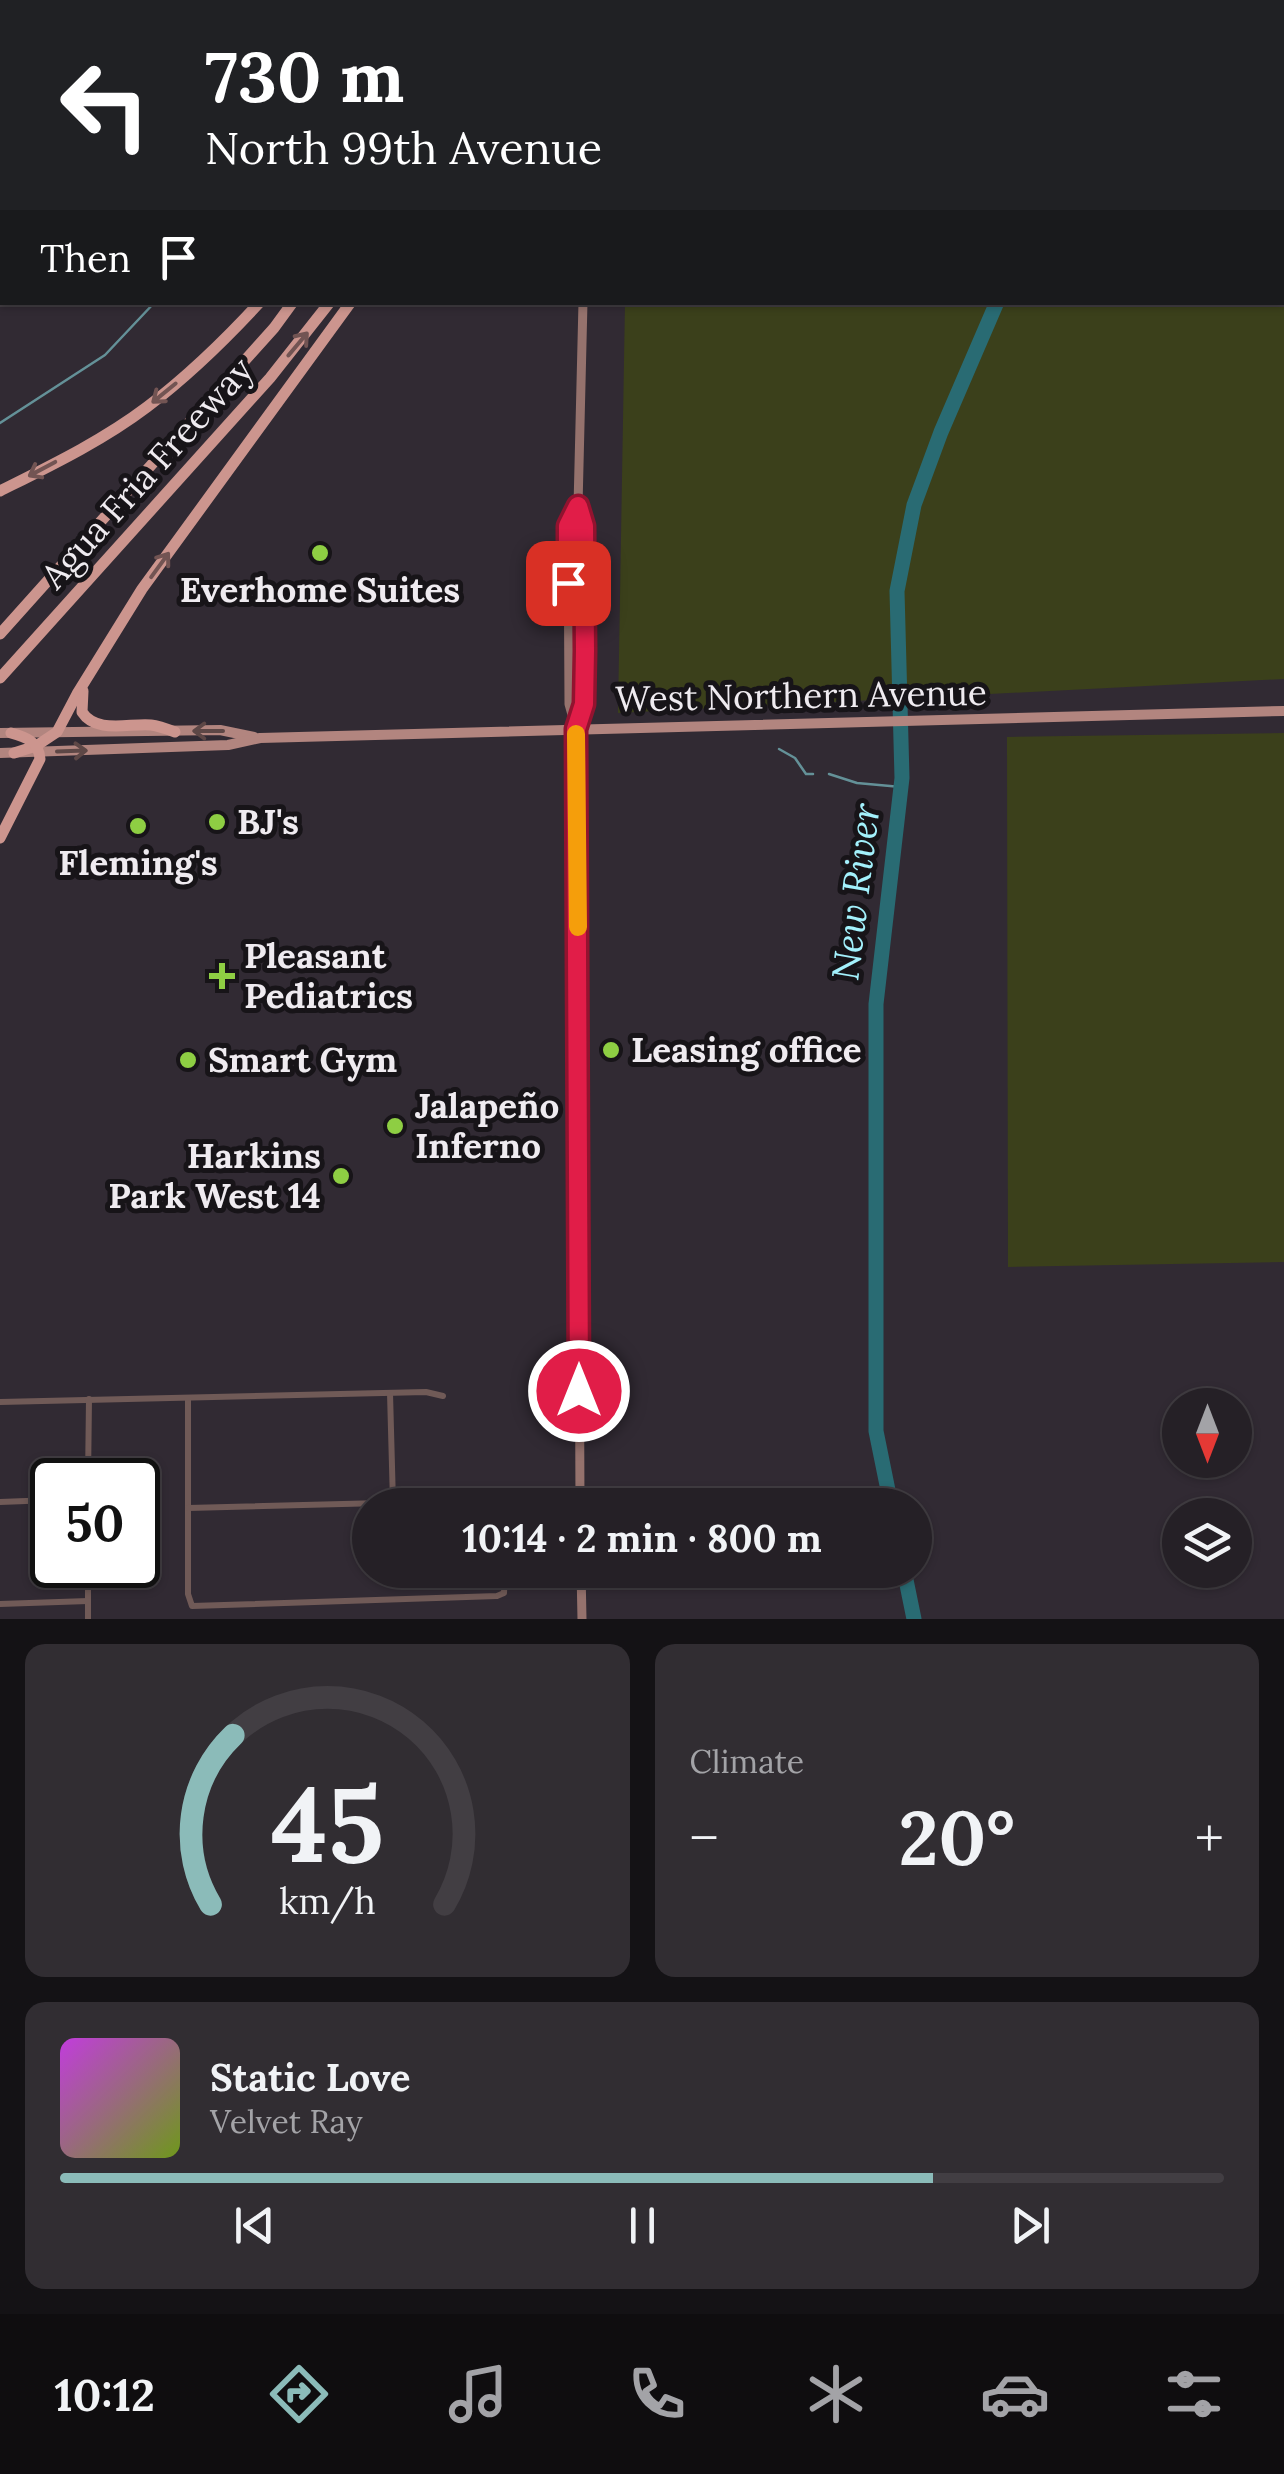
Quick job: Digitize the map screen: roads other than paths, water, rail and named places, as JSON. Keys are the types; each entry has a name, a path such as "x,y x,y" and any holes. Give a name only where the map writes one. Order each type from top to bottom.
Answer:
{"highway":[{"path":"0,492 146,408 213,351 257,305"},
{"name":"Agua Fria Freeway","path":"0,634 291,305"},
{"name":"Agua Fria Freeway","path":"0,678 270,378 328,305"},
{"path":"7,753 38,749 56,732 142,589 349,305"},
{"path":"86,682 81,707 91,722 155,725 175,732"},
{"path":"0,838 38,763 38,749 28,738 6,733"}],"main road":[{"path":"576,729 584,704 585,651 584,526 578,506 583,305"},
{"path":"578,506 568,526 569,704 576,729 580,1488"},
{"name":"West Northern Avenue","path":"38,749 228,745 260,738 1284,711"},
{"name":"West Northern Avenue","path":"6,733 220,730 260,738"},
{"path":"581,1588 582,1619"}],"street":[{"path":"0,1402 426,1392 444,1396"},
{"path":"390,1393 393,1488"},
{"path":"188,1398 188,1594 192,1606 497,1596 504,1593 504,1588"},
{"path":"88,1458 89,1399"},
{"path":"0,1502 30,1501"},
{"path":"188,1508 352,1504"},
{"path":"88,1588 88,1619"},
{"path":"0,1604 88,1601"}],"waterway":[{"path":"0,423 105,355 152,305"},
{"name":"New River","path":"888,1488 876,1431 876,1004 902,778 897,591 914,505 996,305"},
{"path":"779,749 795,758 806,774 813,774"},
{"path":"829,774 857,783 901,787"},
{"name":"New River","path":"908,1588 914,1619"}],"place":[{"name":"Everhome Suites","path":"320,553"},
{"name":"BJ's","path":"217,822"},
{"name":"Fleming's","path":"138,826"},
{"name":"Pleasant Pediatrics","path":"222,976"},
{"name":"Leasing office","path":"611,1050"},
{"name":"Smart Gym","path":"188,1060"},
{"name":"Jalapeño Inferno","path":"395,1126"},
{"name":"Harkins Park West 14","path":"341,1176"}]}
